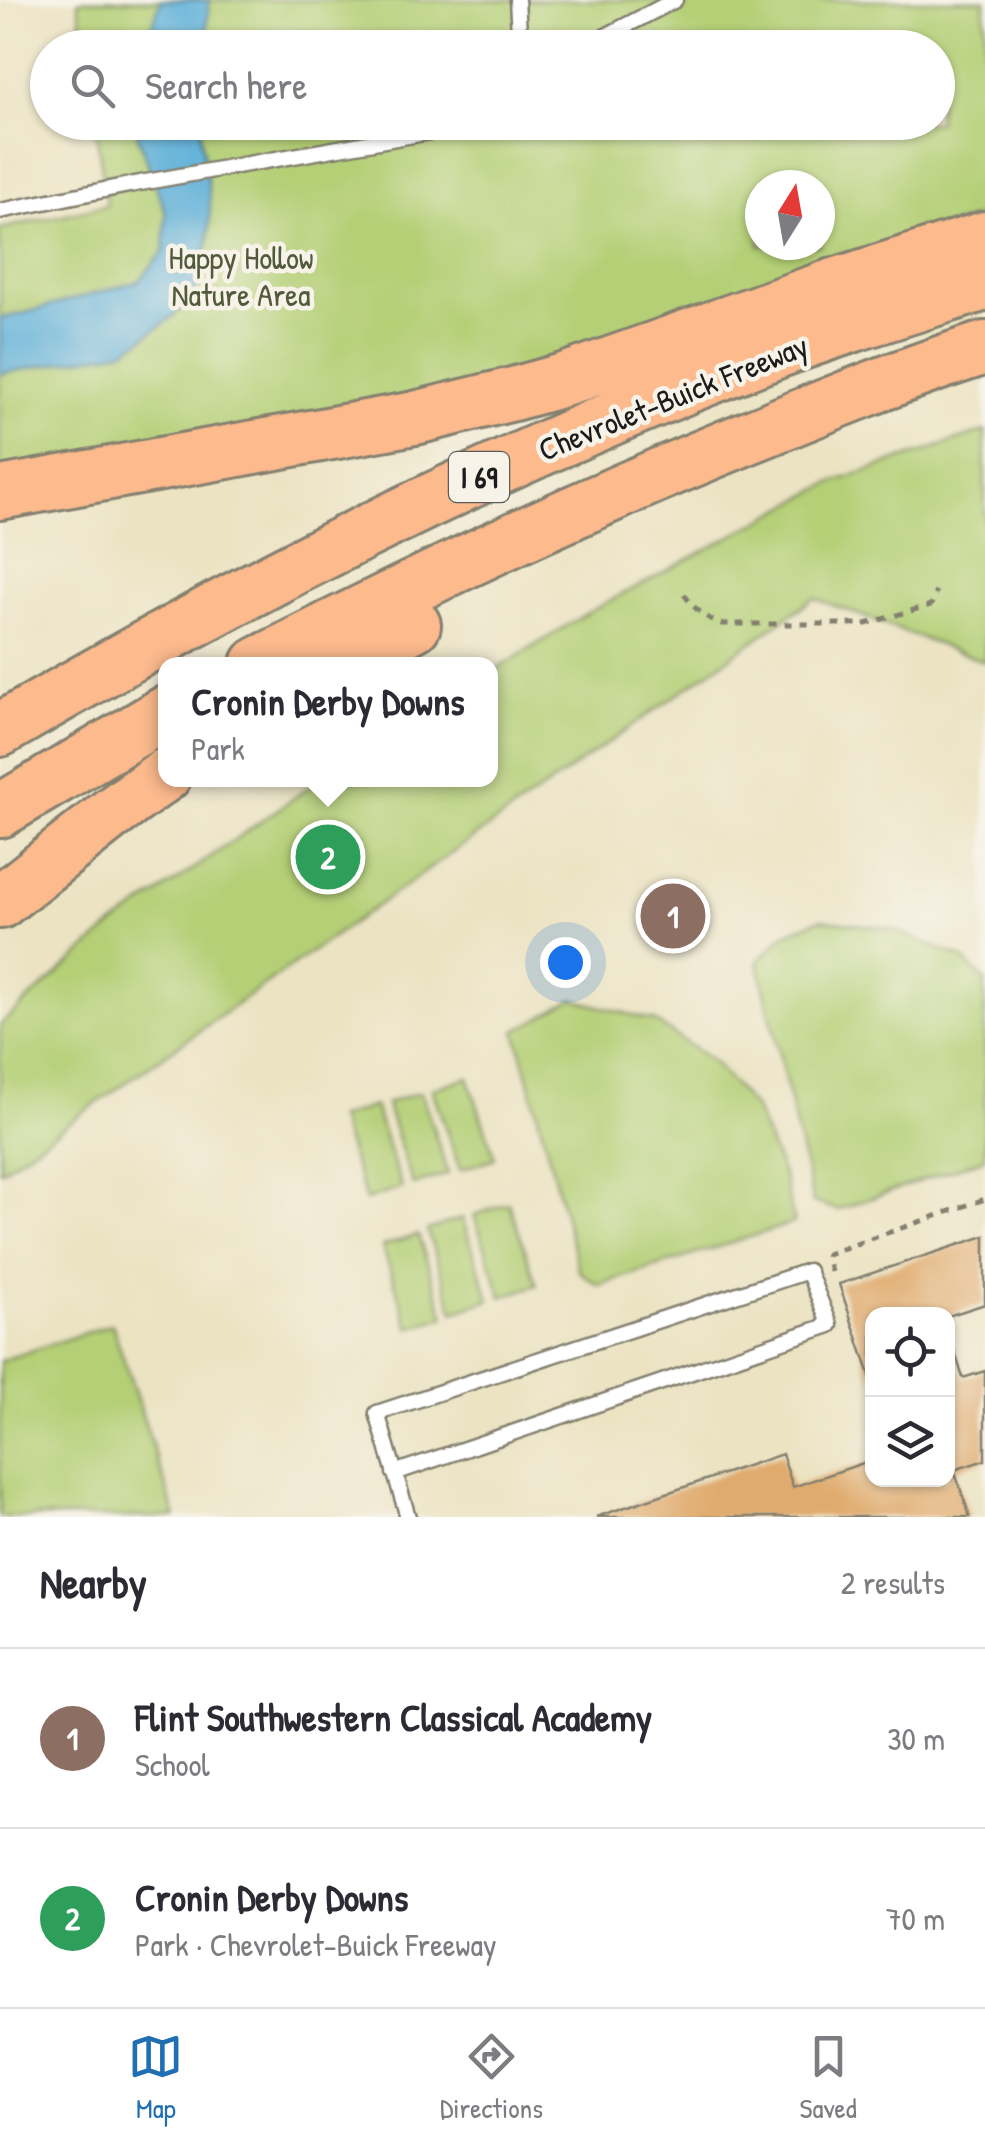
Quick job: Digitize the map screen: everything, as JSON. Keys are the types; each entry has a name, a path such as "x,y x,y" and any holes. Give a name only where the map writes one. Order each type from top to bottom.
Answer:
{"highway":[{"path":"0,493 415,418 513,394 567,380 828,287 985,238"},
{"name":"Chevrolet-Buick Freeway","path":"0,730 80,682 341,542 552,444 758,358 985,284"},
{"path":"353,657 976,350"},
{"name":"Chevrolet-Buick Freeway","path":"272,657 618,490 824,406 976,350"},
{"path":"0,811 158,718"},
{"path":"0,902 158,781"}],"lane":[{"path":"517,0 519,30"},
{"path":"618,30 675,0"},
{"path":"0,211 386,140"},
{"path":"394,1474 830,1326 808,1271 376,1413 394,1474 408,1517"}],"path":[{"path":"684,594 694,608 720,624 866,624 931,605 936,591"},
{"path":"835,1288 826,1254 985,1199"}],"green space":[{"name":"Happy Hollow Nature Area","path":"78,0 985,0 985,214 459,390 0,471 0,229 107,205 97,140 955,140 955,30 82,30"},
{"path":"985,431 985,662 814,598 0,1171 0,1025 110,928 309,787 498,787 498,669 589,612 831,483"},
{"path":"820,919 892,929 962,958 985,981 985,1158 838,1210 813,1202 758,961 785,934"},
{"path":"573,999 654,1021 711,1060 755,1109 783,1175 794,1223 598,1285 579,1271 516,1031"},
{"path":"468,1077 495,1158 460,1170 432,1089"},
{"path":"421,1092 448,1174 413,1185 386,1103"},
{"path":"374,1106 402,1188 366,1200 338,1118"},
{"path":"509,1203 537,1285 502,1297 474,1215"},
{"path":"462,1218 490,1300 454,1312 427,1230"},
{"path":"418,1235 445,1317 410,1328 382,1246"},
{"path":"112,1324 176,1517 0,1517 0,1361"}],"water":[{"path":"161,0 209,0 207,30 151,30"},
{"path":"139,140 202,140 210,220 199,284 186,304 123,351 0,374 0,318 139,281 164,251 166,213"}],"building":[{"path":"985,1236 985,1304 955,1314 955,1307 865,1307 865,1360 839,1284"},
{"path":"955,1352 963,1378 985,1371 985,1460 955,1470"},
{"path":"782,1454 793,1487 865,1462 865,1487 955,1487 955,1473 970,1517 596,1517"}],"place":[{"name":"Cronin Derby Downs","path":"328,857"},
{"name":"Flint Southwestern Classical Academy","path":"673,916"}]}
